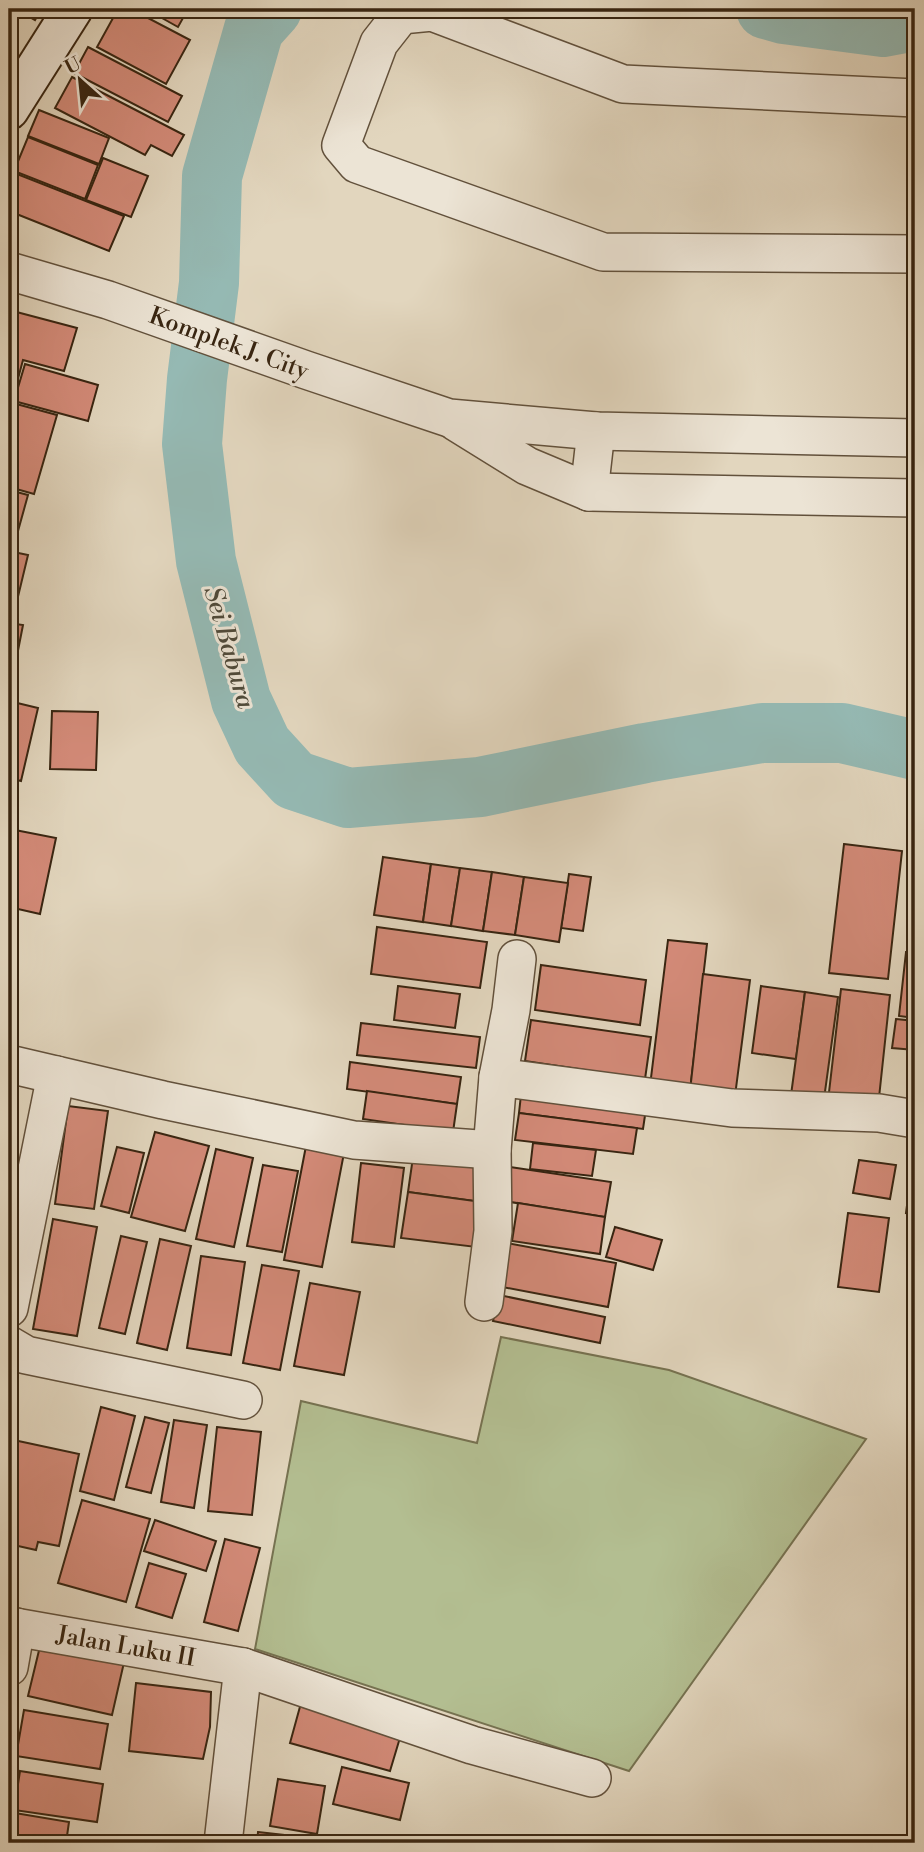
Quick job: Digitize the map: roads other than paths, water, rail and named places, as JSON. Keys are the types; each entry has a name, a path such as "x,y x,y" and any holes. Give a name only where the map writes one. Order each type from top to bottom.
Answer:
{"main road":[{"path":"9,110 72,9"}],"street":[{"path":"915,97 623,85 432,12 401,15 379,43 341,145 356,164 603,252 915,254"},
{"name":"Komplek J. City","path":"9,271 108,300 449,418"},
{"path":"449,418 596,431 915,438"},
{"path":"449,418 527,466 589,492 915,498"},
{"path":"589,492 596,431"},
{"path":"484,1302 493,1231 492,1150 498,1077 511,1010 517,959"},
{"path":"9,1064 354,1140 492,1150"},
{"path":"9,1308 56,1075"},
{"path":"498,1077 732,1108 879,1113 915,1119"},
{"path":"9,1345 26,1355 243,1399"},
{"path":"9,1667 13,1626"},
{"name":"Jalan Luku II","path":"13,1626 243,1667 472,1745 593,1777"},
{"path":"223,1843 243,1667"}],"waterway":[{"name":"Sei Babura","path":"272,9 254,29 212,176 209,283 192,444 206,561 241,700 262,745 294,780 348,798 480,787 645,753 762,733 842,733 915,750"},
{"name":"Sei Babura","path":"766,9 784,14 883,27 915,21"}]}
